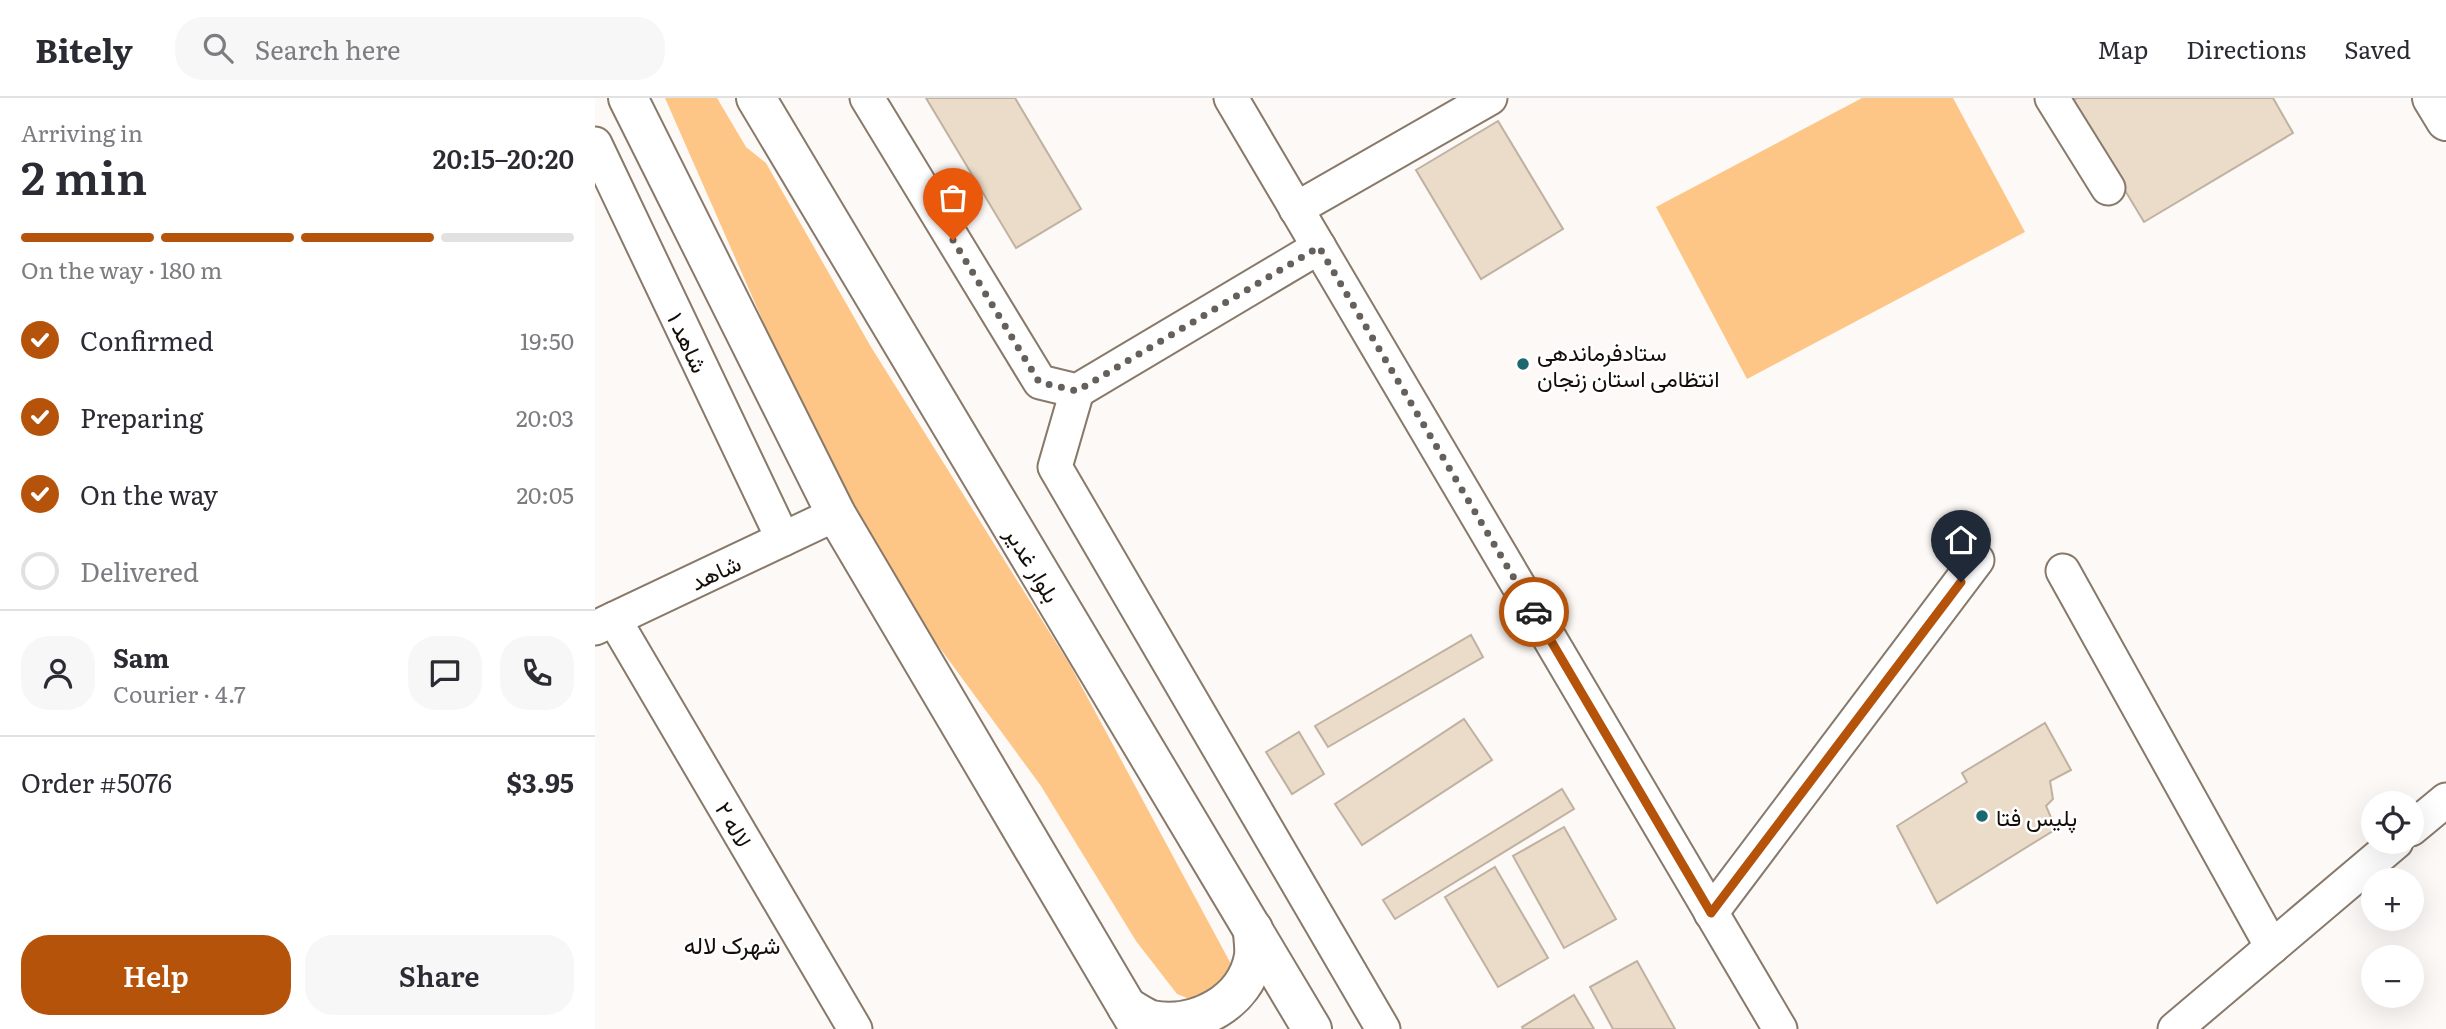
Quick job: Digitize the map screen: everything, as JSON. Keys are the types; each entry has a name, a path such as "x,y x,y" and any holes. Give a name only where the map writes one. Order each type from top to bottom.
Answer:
{"main road":[{"path":"628,98 836,514 1134,1018 1178,1023 1205,1017 1228,1003 1245,982 1254,956 1253,929"},
{"name":"بلوار غدیر","path":"755,98 1313,1029"},
{"path":"2432,98 2446,121"}],"street":[{"path":"867,98 1039,382 1077,391"},
{"path":"1231,98 1780,1029"},
{"path":"1296,209 1490,98"},
{"path":"2052,98 2108,188"},
{"name":"شاهد ۱","path":"595,144 783,539"},
{"path":"1319,247 1077,391 1055,467 1383,1029"},
{"name":"شاهد","path":"605,623 836,514"},
{"path":"1711,913 1977,560"},
{"path":"2063,572 2272,947"},
{"name":"لاله ۲","path":"605,623 855,1029"},
{"path":"2424,818 2446,800"},
{"path":"2175,1029 2382,854"}],"shaded area":[{"path":"665,98 717,98 746,147 766,163 871,347 1070,665 1231,964 1223,992 1202,1004 1177,994 1136,941 1041,786 879,565 809,426"},
{"path":"1862,98 1953,98 2025,232 1747,379 1656,207"}],"building":[{"path":"926,98 1015,98 1081,209 1016,248"},
{"path":"2077,98 2273,98 2293,133 2144,222 2071,101"},
{"path":"1498,121 1563,229 1481,279 1416,170"},
{"path":"1471,635 1483,657 1328,747 1315,726"},
{"path":"1464,719 1492,760 1362,845 1335,804"},
{"name":"پلیس فتا","path":"2045,723 2071,770 2050,781 2053,799 2046,806 2056,829 1937,903 1897,826 1967,782 1962,773"},
{"path":"1299,732 1324,774 1292,794 1266,752"},
{"path":"1562,789 1574,809 1395,919 1383,900"},
{"path":"1564,827 1616,919 1564,948 1513,856"},
{"path":"1495,867 1548,958 1498,987 1445,897"},
{"path":"1637,961 1675,1029 1613,1029 1590,987"},
{"path":"1574,995 1594,1029 1523,1029 1522,1027"}],"way so far":[{"path":"953,240 1039,382 1077,391 1319,247 1534,612"}],"place":[{"name":"ستادفرماندهی انتظامی استان زنجان","path":"1523,364"},
{"name":"پلیس فتا","path":"1982,816"}],"district":[{"name":"شهرک لاله","path":"732,943"}],"route":[{"path":"1534,612 1711,913 1961,582"}]}
